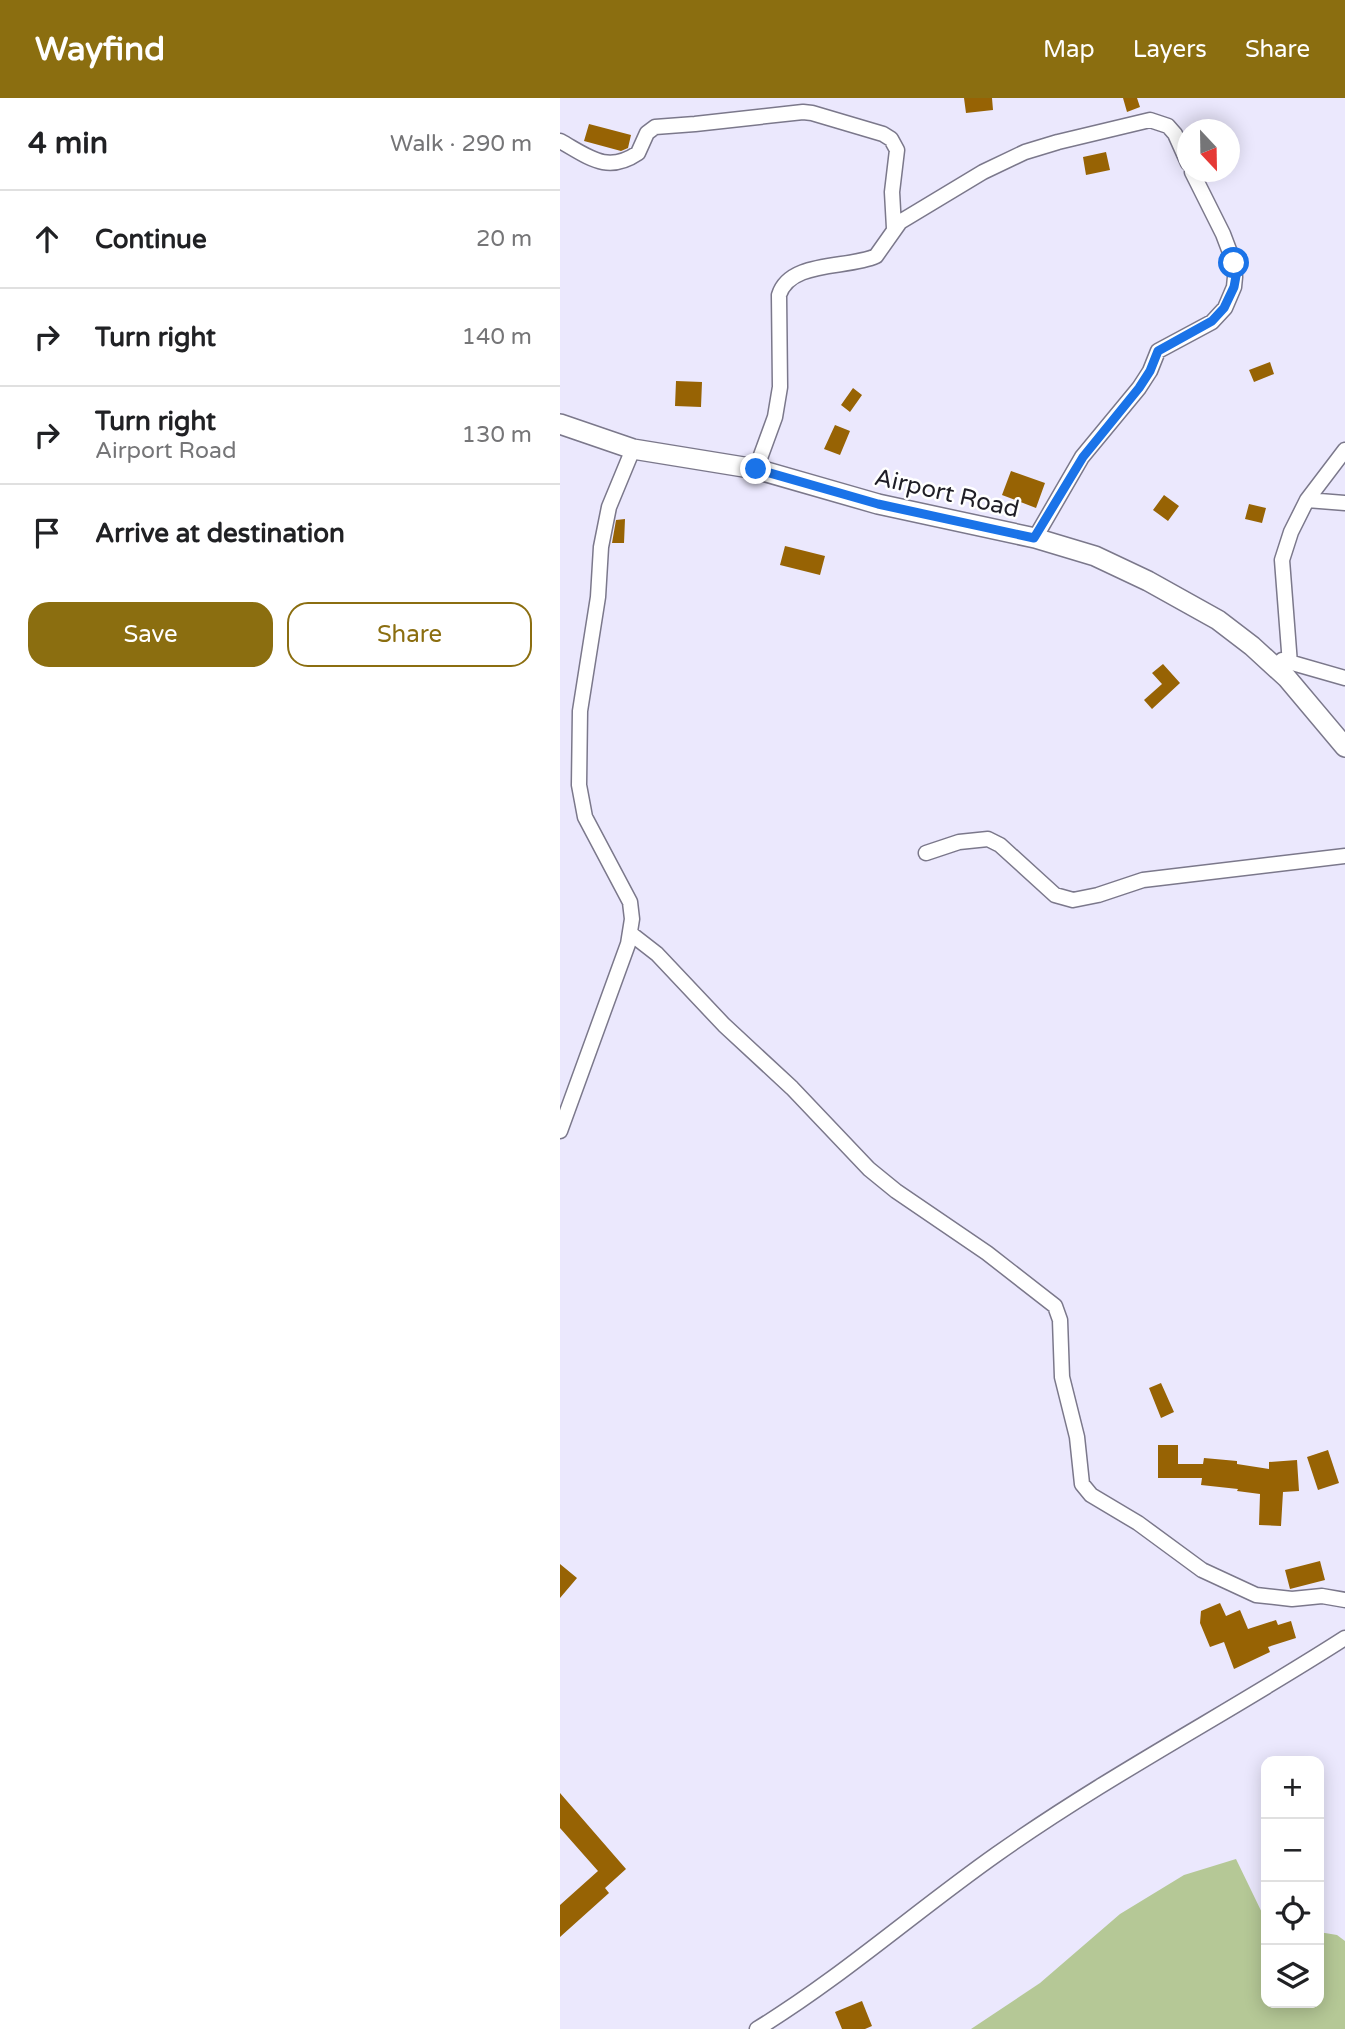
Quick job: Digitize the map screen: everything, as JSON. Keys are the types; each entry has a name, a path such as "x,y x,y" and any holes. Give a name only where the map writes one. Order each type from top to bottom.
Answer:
{"main road":[{"name":"Airport Road","path":"560,424 633,449 756,469 878,504 1034,538 1095,556 1148,581 1218,620 1287,678 1345,747"}],"street":[{"path":"560,141 609,164 638,153 647,133 655,127 803,111 812,113 883,134 891,139 897,150 892,192 894,228"},
{"path":"756,469 775,417 780,387 779,295 789,278 803,272 876,256 900,222 983,172 1025,152 1150,120 1167,126 1177,138"},
{"path":"1034,538 1083,457 1139,388 1158,351 1212,321 1224,308 1234,287 1234,263 1197,182"},
{"path":"560,1131 628,944 632,919 630,902 585,817 579,785 580,711 598,597 601,547 609,507 633,449"},
{"path":"1290,664 1282,560 1291,532 1307,500 1345,450"},
{"path":"1307,500 1345,503"},
{"path":"1252,646 1290,664 1345,678"},
{"path":"926,853 959,842 988,839 1000,845 1055,895 1073,900 1143,880 1345,856"},
{"path":"630,933 657,954 724,1026 784,1080 869,1169 896,1191 987,1253 1055,1306 1060,1320 1062,1377 1077,1437 1082,1484 1091,1494 1138,1523 1202,1570 1256,1595 1292,1599 1322,1596 1345,1600"},
{"path":"757,2029 805,2000 998,1854 1139,1762 1270,1686 1345,1638"}],"green space":[{"path":"1236,1859 1261,1911 1261,2008 1324,2008 1324,1933 1337,1935 1345,1941 1345,2029 971,2029 1040,1983 1120,1914 1184,1875"}],"building":[{"path":"964,98 992,98 993,110 966,113"},
{"path":"1123,98 1137,98 1140,107 1127,112"},
{"path":"589,124 631,135 628,148 621,151 584,141"},
{"path":"1106,152 1110,170 1086,175 1083,157"},
{"path":"1270,362 1274,374 1254,382 1249,370"},
{"path":"676,381 702,382 701,407 675,406"},
{"path":"853,388 862,395 850,412 841,405"},
{"path":"835,425 850,431 840,455 824,449"},
{"path":"1011,471 1045,483 1036,508 1002,495"},
{"path":"1164,495 1179,506 1168,521 1153,510"},
{"path":"1249,504 1266,508 1262,523 1245,519"},
{"path":"625,519 624,543 612,543 616,520"},
{"path":"785,546 825,556 820,575 780,565"},
{"path":"1163,664 1180,683 1152,709 1144,700 1162,684 1152,673"},
{"path":"1161,1383 1174,1412 1161,1418 1149,1388"},
{"path":"1158,1445 1178,1445 1178,1464 1203,1464 1204,1458 1237,1461 1237,1464 1269,1469 1269,1462 1297,1460 1299,1491 1283,1492 1281,1526 1259,1525 1260,1494 1201,1485 1202,1478 1158,1478"},
{"path":"1328,1450 1339,1483 1318,1490 1307,1457"},
{"path":"1320,1561 1325,1580 1290,1589 1285,1570"},
{"path":"560,1564 577,1578 560,1598"},
{"path":"1220,1603 1226,1616 1240,1610 1248,1629 1276,1620 1278,1625 1291,1621 1296,1638 1268,1647 1270,1652 1234,1669 1224,1642 1210,1647 1200,1623 1201,1611"},
{"path":"560,1793 626,1869 605,1888 609,1893 560,1937 560,1905 598,1871 560,1828"},
{"path":"862,2001 872,2026 865,2029 842,2029 835,2012"}],"route":[{"path":"756,469 878,504 1034,538 1083,457 1139,388 1158,351 1212,321 1224,308 1234,287 1234,263"}]}
